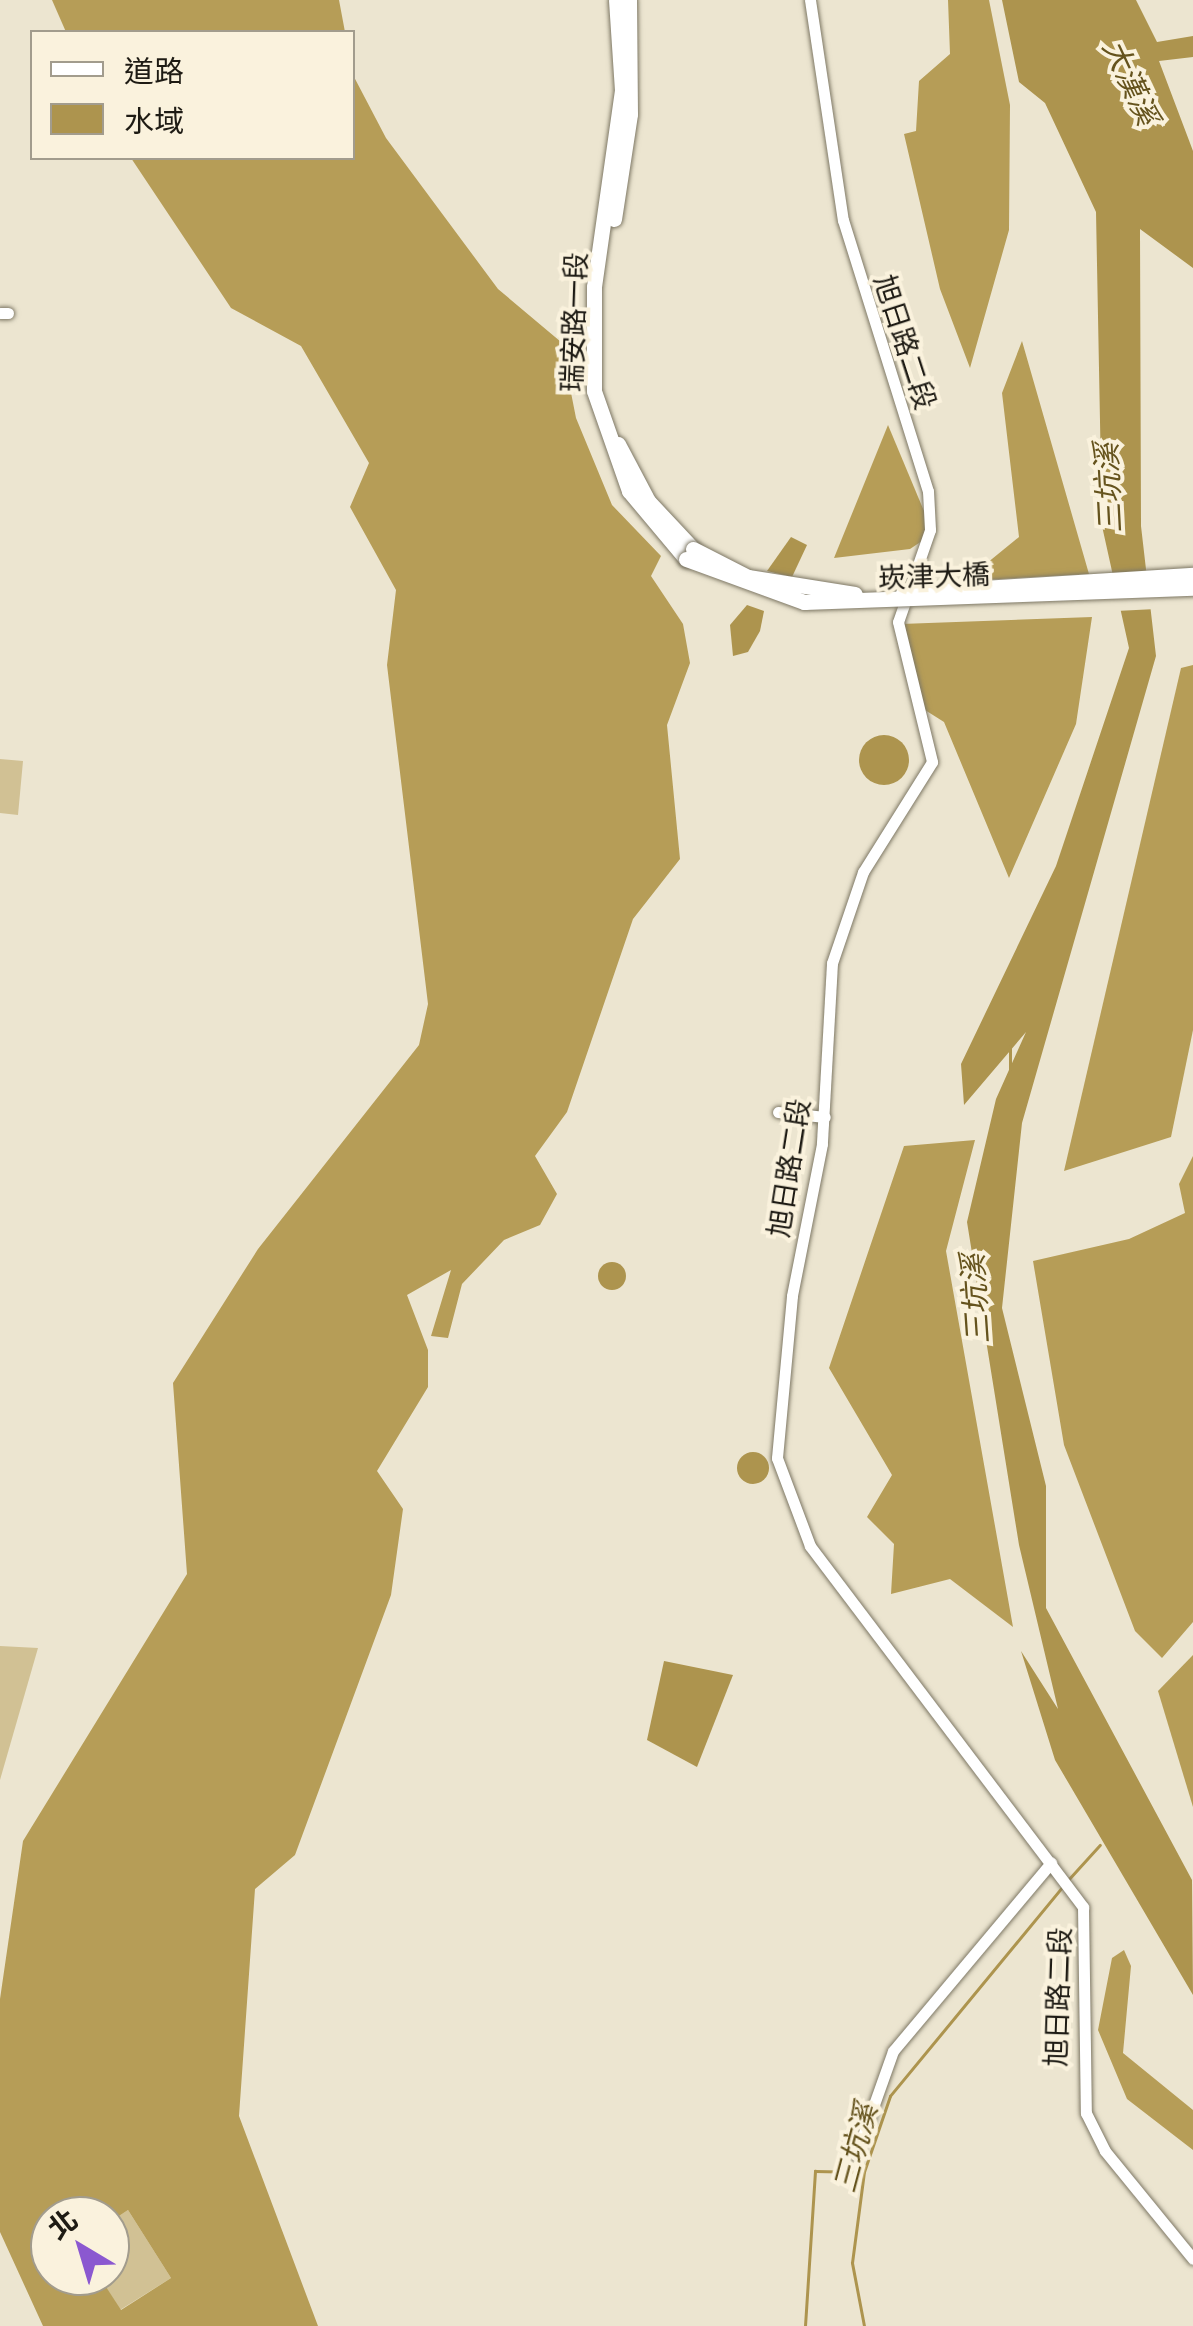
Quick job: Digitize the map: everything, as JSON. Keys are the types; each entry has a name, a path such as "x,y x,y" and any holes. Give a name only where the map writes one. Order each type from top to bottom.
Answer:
{"main road":[{"name":"瑞安路一段","path":"616,0 622,90 594,286 594,391 623,480 690,554"},
{"name":"瑞安路一段","path":"629,0 630,114 602,307 604,392 639,487 690,554"},
{"name":"崁津大橋","path":"690,554 759,580 856,594 1193,575"},
{"name":"崁津大橋","path":"690,554 741,587 804,602 1193,588"}],"street":[{"name":"旭日路二段","path":"810,0 843,220 930,510 898,622 932,762 843,921 828,989 825,1117 778,1392 783,1489 810,1546 1074,1892 1090,1941 1079,2048 1086,2113 1105,2151 1193,2260"},
{"path":"778,1112 825,1117"},
{"path":"856,2155 893,2051 1052,1865"}],"shaded area":[{"path":"52,0 339,0 345,30 65,30"},
{"path":"948,0 989,0 1010,105 1009,230 970,368 940,289 904,134 916,131 919,81 950,54"},
{"path":"355,79 386,138 498,289 561,342 576,418 612,505 661,556 651,576 683,624 690,663 667,725 680,859 633,919 567,1112 535,1156 557,1194 540,1225 504,1240 462,1284 448,1338 431,1336 451,1270 407,1295 428,1350 428,1387 377,1471 403,1509 391,1595 295,1855 255,1889 239,2116 318,2326 43,2326 0,2232 0,1999 23,1841 187,1574 173,1383 258,1249 419,1045 428,1004 387,665 396,590 350,507 369,463 301,346 231,308 132,160 355,160"},
{"path":"1022,341 1089,574 965,581 1019,537 1002,393"},
{"path":"888,425 929,523 925,539 910,549 834,558"},
{"path":"1092,617 1076,724 1009,878 944,722 925,710 901,624"},
{"path":"1193,665 1193,1030 1171,1137 1064,1171 1181,668"},
{"path":"0,759 23,761 18,815 0,813"},
{"path":"975,1140 946,1251 1013,1627 950,1579 891,1594 894,1544 867,1517 892,1475 829,1368 904,1146"},
{"path":"1193,1156 1193,1622 1162,1658 1135,1631 1064,1445 1033,1261 1129,1239 1185,1213 1179,1184"},
{"path":"0,1646 38,1648 0,1780"},
{"path":"1193,1655 1193,1807 1158,1691"},
{"path":"1124,1950 1131,1966 1123,2053 1193,2110 1193,2150 1127,2099 1098,2030 1112,1958"},
{"path":"130,2213 171,2278 120,2310 111,2296 130,2296"}],"water":[{"name":"大漢溪","path":"1002,0 1136,0 1157,42 1193,36 1193,57 1159,61 1193,151 1193,268 1140,229 1141,526 1156,656 1022,1123 1002,1308 1046,1486 1046,1608 1192,1880 1193,1995 1055,1760 1021,1651 1058,1709 1019,1545 967,1222 996,1099 1026,1032 964,1105 961,1064 1056,866 1129,648 1102,526 1096,212 1045,103 1019,82"},
{"path":"791,537 807,545 792,577 767,571"},
{"path":"747,605 764,611 760,631 748,652 733,656 730,625"},
{"path":"884,735 901,743 909,760 901,777 884,785 867,777 859,760 867,743"},
{"path":"612,1262 622,1266 626,1276 622,1286 612,1290 602,1286 598,1276 602,1266"},
{"path":"753,1452 764,1457 769,1468 764,1479 753,1484 742,1479 737,1468 742,1457"},
{"path":"664,1661 733,1675 697,1767 647,1740"}],"pier":[{"path":"1152,573 1156,609 1116,611 1108,576"}],"waterway":[{"name":"三坑溪","path":"1010,1047 1010,1069"},
{"name":"三坑溪","path":"1068,1880 1100,1845"},
{"name":"三坑溪","path":"864,2326 852,2263 864,2172 890,2096 1063,1886"},
{"path":"805,2326 815,2171 863,2172"}]}
